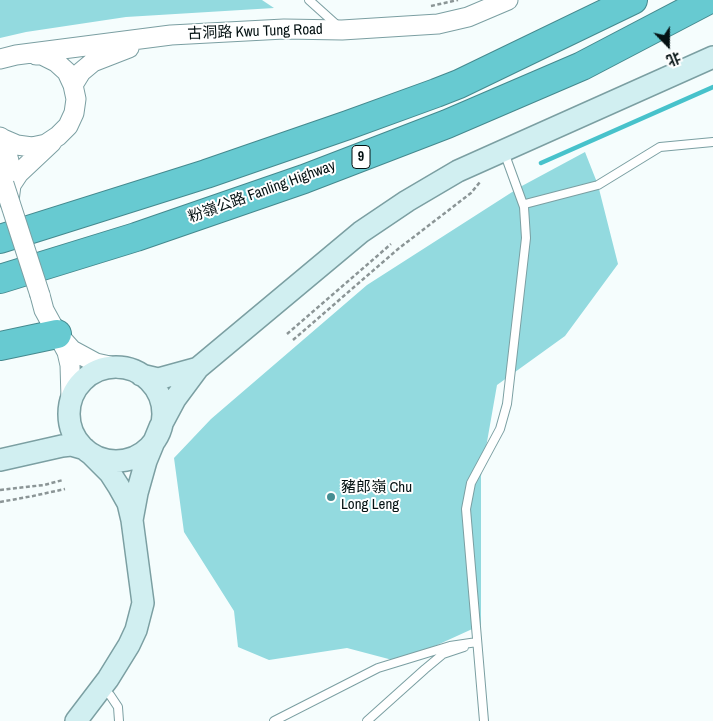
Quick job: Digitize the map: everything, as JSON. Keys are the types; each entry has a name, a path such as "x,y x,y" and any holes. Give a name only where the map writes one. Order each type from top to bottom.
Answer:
{"highway":[{"name":"9","path":"0,239 206,174 436,93 459,84 633,0"},
{"name":"粉嶺公路 Fanling Highway","path":"0,279 136,237 296,182 447,124 582,66 708,0"},
{"path":"0,346 57,334"}],"main road":[{"path":"132,520 146,462 162,422 198,368 361,232 407,201 458,171 713,57"},
{"path":"0,460 27,454 62,446 71,446 88,451 104,460 119,461 134,457 147,449 157,437 162,422 162,406 157,392 147,380 134,371 119,368 104,369 89,375 78,386 70,407 65,429 59,437 47,447 27,454"},
{"path":"140,375 158,379 198,368"},
{"path":"70,407 71,430 78,443 110,473 128,503 143,603 136,630 129,645 108,679 76,721"}],"street":[{"name":"古洞路 Kwu Tung Road","path":"5,59 171,35 284,30 342,30 438,24 468,17 508,0"},
{"path":"73,85 81,72 93,62 130,47 171,35"},
{"path":"4,186 11,185 19,173 68,126 74,113 76,99 73,85 66,72 56,62 42,55 28,54 5,59"},
{"path":"1,138 17,146 32,147 46,144 58,136"},
{"path":"1,138 9,161 4,186 44,310 67,352 70,366 70,407"},
{"path":"57,334 72,350 96,363 119,368"}],"lane":[{"path":"309,0 342,30"},
{"path":"524,207 525,204 598,185 660,148 713,142"},
{"path":"484,721 466,509 471,484 500,429 507,404 526,238 524,207 503,150"},
{"path":"274,721 378,668 450,646 478,642"},
{"path":"367,721 444,654 478,642"},
{"path":"101,688 110,695 118,707 119,721"}],"path":[{"path":"293,340 398,249 471,193"},
{"path":"287,334 391,244"},
{"path":"0,490 63,480"},
{"path":"0,502 65,489"}],"shaded area":[{"path":"0,0 262,0 274,8 126,17 26,32 0,38"},
{"path":"585,152 598,185 618,264 565,336 497,385 481,476 481,625 400,662 347,648 269,660 238,647 234,611 184,532 174,458 211,419 367,285 520,187"}],"waterway":[{"path":"541,163 713,87"}],"place":[{"name":"豬郎嶺 Chu Long Leng","path":"331,497"}]}
